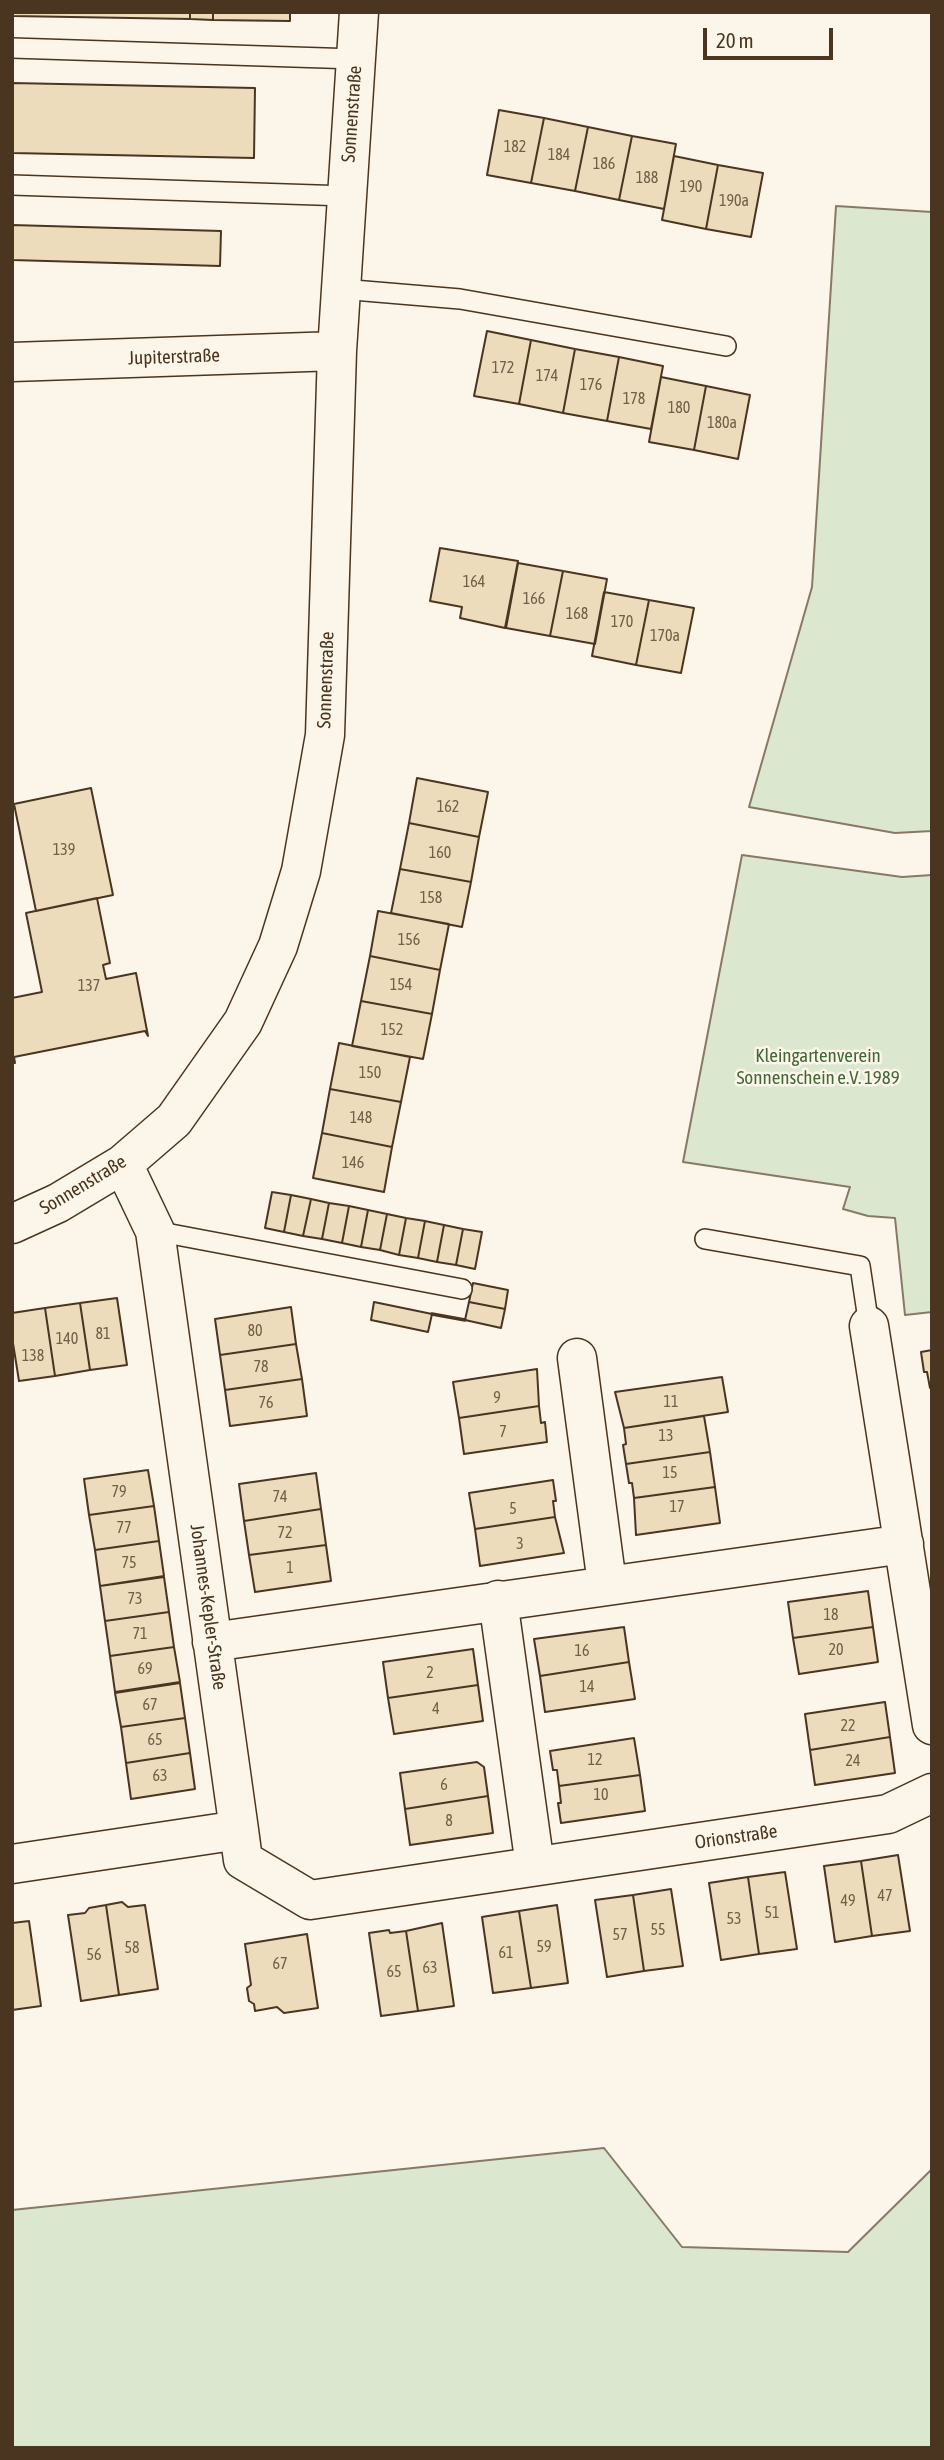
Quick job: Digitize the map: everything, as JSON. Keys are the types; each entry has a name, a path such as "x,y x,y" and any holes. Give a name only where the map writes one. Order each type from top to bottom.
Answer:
{"street":[{"name":"Sonnenstraße","path":"12,1224 58,1203 123,1164 174,1120 243,1022 278,946 301,871 324,735 337,351 359,12"},
{"name":"Jupiterstraße","path":"12,362 337,351"},
{"name":"Johannes-Kepler-Straße","path":"123,1164 155,1231 239,1830"},
{"path":"869,1326 932,1725"},
{"path":"577,1358 607,1584"},
{"path":"212,1642 904,1544"},
{"path":"498,1600 535,1866"},
{"name":"Orionstraße","path":"239,1830 243,1860 310,1900 888,1814 932,1793"},
{"path":"12,1864 239,1830"}],"lane":[{"path":"12,48 356,59"},
{"path":"12,185 346,196"},
{"path":"341,289 460,299 726,346"},
{"path":"155,1231 462,1289"},
{"path":"705,1239 860,1266 869,1326"}],"green space":[{"path":"836,206 932,212 932,831 895,833 749,807 812,587"},
{"name":"Kleingartenverein Sonnenschein e.V. 1989","path":"742,855 902,877 932,875 932,1312 905,1315 895,1218 868,1216 843,1209 850,1187 683,1162"},
{"path":"604,2148 682,2247 848,2252 932,2169 932,2448 12,2448 12,2210"}],"building":[{"path":"12,12 190,12 190,19 12,16"},
{"path":"190,12 213,12 213,20 190,19"},
{"path":"213,12 290,12 290,21 213,20"},
{"path":"12,83 255,88 254,158 12,153"},
{"path":"499,110 544,118 531,183 487,175"},
{"path":"544,118 588,127 575,191 531,183"},
{"path":"588,127 632,136 619,200 575,191"},
{"path":"632,136 676,144 664,209 619,200"},
{"path":"674,156 718,165 706,229 662,220"},
{"path":"718,165 763,173 751,237 706,229"},
{"path":"12,225 221,231 220,266 12,260"},
{"path":"487,331 531,340 519,404 474,396"},
{"path":"531,340 575,349 563,413 519,404"},
{"path":"575,349 619,357 607,421 563,413"},
{"path":"619,357 663,366 651,429 607,421"},
{"path":"661,377 706,386 694,450 649,442"},
{"path":"706,386 750,395 738,459 694,450"},
{"path":"440,548 518,561 505,628 460,618 462,607 430,601"},
{"path":"518,563 563,571 550,636 506,628"},
{"path":"563,571 607,579 595,644 550,636"},
{"path":"604,592 649,600 636,665 592,656"},
{"path":"649,600 694,608 681,673 636,665"},
{"path":"417,778 488,792 479,837 409,823"},
{"path":"91,788 113,895 36,911 14,804"},
{"path":"409,823 479,837 471,882 400,869"},
{"path":"400,869 471,882 462,927 391,913"},
{"path":"97,898 110,963 103,965 106,979 136,973 148,1036 145,1031 14,1057 13,1063 12,998 42,992 26,913"},
{"path":"378,911 449,924 440,970 370,956"},
{"path":"370,956 440,970 432,1014 361,1001"},
{"path":"361,1001 432,1014 423,1059 352,1046"},
{"path":"339,1043 410,1057 401,1102 330,1089"},
{"path":"330,1089 401,1102 392,1147 322,1133"},
{"path":"322,1133 392,1147 384,1192 313,1178"},
{"path":"272,1192 291,1195 284,1232 265,1228"},
{"path":"291,1195 311,1199 303,1236 284,1232"},
{"path":"311,1199 329,1203 322,1239 303,1236"},
{"path":"329,1203 349,1206 342,1243 322,1239"},
{"path":"349,1206 368,1210 361,1247 342,1243"},
{"path":"368,1210 387,1214 380,1250 361,1247"},
{"path":"387,1214 406,1218 399,1255 380,1250"},
{"path":"406,1218 425,1221 418,1258 399,1255"},
{"path":"425,1221 444,1225 437,1262 418,1258"},
{"path":"444,1225 463,1229 456,1265 437,1262"},
{"path":"463,1229 482,1232 475,1269 456,1265"},
{"path":"473,1283 508,1290 505,1309 469,1302"},
{"path":"117,1298 127,1365 90,1370 80,1303"},
{"path":"374,1302 432,1314 428,1332 371,1320"},
{"path":"469,1302 505,1309 501,1328 465,1320"},
{"path":"80,1303 90,1370 55,1376 45,1308"},
{"path":"291,1307 296,1344 220,1355 215,1319"},
{"path":"45,1308 55,1376 19,1381 12,1337 12,1313"},
{"path":"296,1344 302,1379 225,1390 220,1355"},
{"path":"932,1350 932,1388 930,1388 921,1352"},
{"path":"537,1369 539,1406 459,1418 453,1382"},
{"path":"722,1377 728,1412 624,1428 615,1392"},
{"path":"302,1379 307,1416 230,1426 225,1390"},
{"path":"539,1406 541,1423 545,1422 547,1442 464,1454 459,1418"},
{"path":"704,1416 710,1452 626,1464 624,1428"},
{"path":"710,1452 715,1487 634,1498 626,1464"},
{"path":"148,1470 154,1506 89,1515 84,1479"},
{"path":"316,1473 321,1509 244,1521 239,1484"},
{"path":"553,1480 555,1517 475,1529 469,1493"},
{"path":"715,1487 720,1523 636,1535 634,1498"},
{"path":"154,1506 159,1541 95,1550 89,1515"},
{"path":"321,1509 326,1545 249,1555 244,1521"},
{"path":"555,1517 564,1553 480,1566 475,1529"},
{"path":"159,1541 164,1576 100,1586 95,1550"},
{"path":"326,1545 331,1581 255,1592 249,1555"},
{"path":"164,1577 169,1612 105,1621 100,1586"},
{"path":"868,1591 873,1627 793,1638 788,1602"},
{"path":"169,1612 174,1647 110,1656 105,1621"},
{"path":"624,1627 629,1662 540,1676 534,1639"},
{"path":"873,1627 878,1662 799,1674 793,1638"},
{"path":"174,1647 180,1682 115,1692 110,1656"},
{"path":"473,1649 478,1685 388,1698 383,1662"},
{"path":"629,1662 635,1699 545,1712 540,1676"},
{"path":"180,1683 185,1718 121,1727 115,1693"},
{"path":"478,1685 483,1721 394,1734 388,1698"},
{"path":"885,1702 890,1737 810,1750 805,1714"},
{"path":"185,1718 190,1753 126,1763 121,1727"},
{"path":"890,1737 895,1773 815,1785 810,1750"},
{"path":"634,1738 640,1775 559,1786 550,1751"},
{"path":"190,1753 195,1789 131,1799 126,1763"},
{"path":"477,1762 484,1767 488,1796 405,1809 400,1773"},
{"path":"640,1775 645,1811 561,1823 559,1786"},
{"path":"488,1796 493,1833 410,1845 405,1809"},
{"path":"898,1855 910,1931 872,1936 861,1861"},
{"path":"861,1861 872,1936 835,1942 824,1866"},
{"path":"785,1872 797,1949 759,1954 748,1877"},
{"path":"748,1877 759,1954 721,1960 709,1883"},
{"path":"671,1889 683,1966 644,1971 633,1895"},
{"path":"633,1895 644,1971 607,1977 595,1900"},
{"path":"122,1902 128,1907 145,1905 158,1989 119,1995 106,1905"},
{"path":"106,1905 119,1995 81,2001 68,1915 85,1913 89,1908"},
{"path":"557,1905 568,1983 531,1988 519,1911"},
{"path":"519,1911 531,1988 493,1993 482,1917"},
{"path":"29,1921 41,2006 12,2010 12,1923"},
{"path":"442,1923 454,2006 418,2011 406,1931"},
{"path":"389,1930 390,1933 406,1931 418,2011 381,2016 369,1933"},
{"path":"307,1934 318,2008 284,2013 277,2007 255,2011 254,2004 249,2001 247,1988 251,1985 245,1944"}],"wall":[{"path":"432,1314 465,1320"}]}
